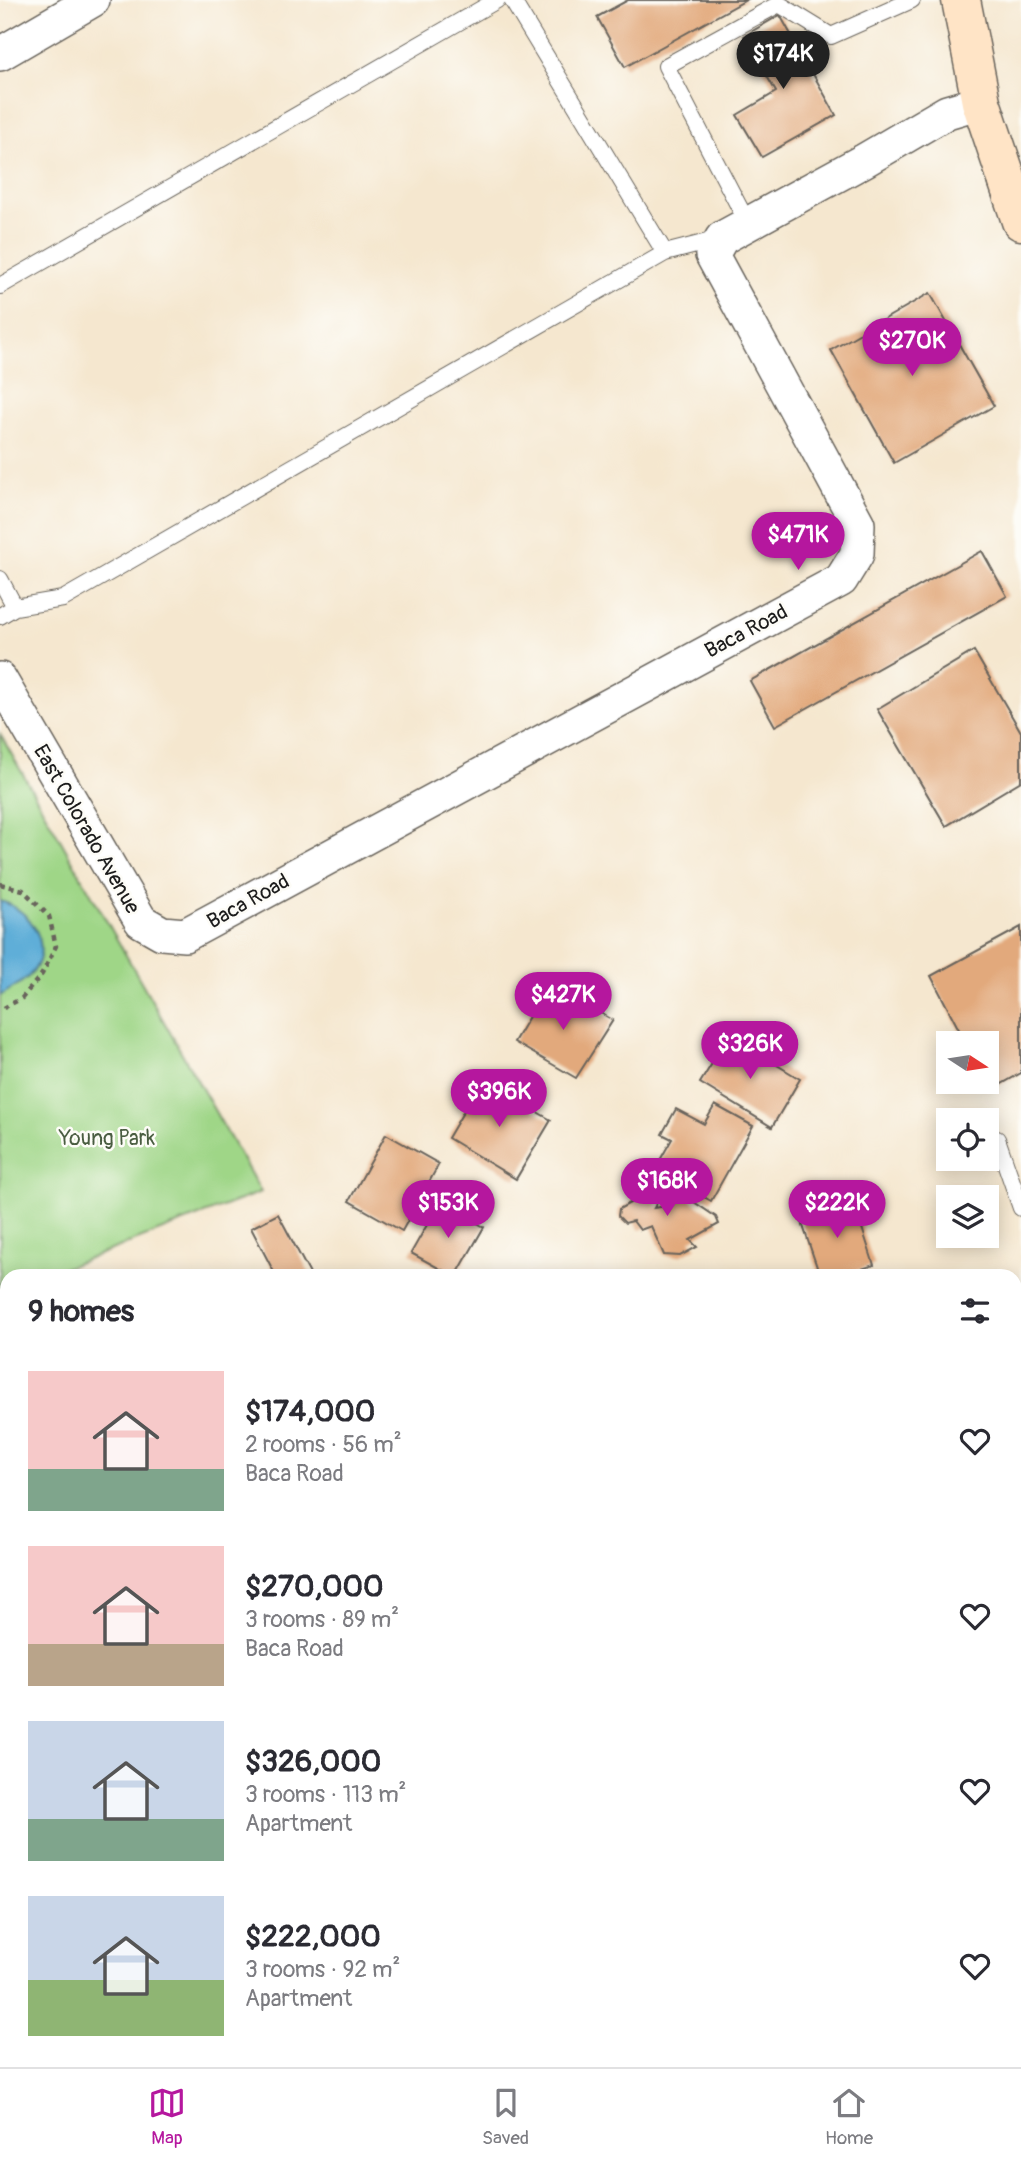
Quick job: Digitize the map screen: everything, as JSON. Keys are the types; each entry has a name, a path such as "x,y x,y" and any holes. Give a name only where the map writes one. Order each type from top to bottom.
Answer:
{"main road":[{"path":"961,0 981,102 1021,221"}],"street":[{"path":"0,54 93,0"},
{"path":"734,231 947,112 981,102"},
{"name":"Baca Road","path":"162,933 185,935 841,580 857,554 858,524 712,255 734,231"},
{"name":"East Colorado Avenue","path":"0,679 141,921 162,933"}],"lane":[{"path":"0,286 497,0"},
{"path":"512,0 664,253"},
{"path":"0,616 15,607 63,599 664,253 734,231 666,66 779,4 831,36 912,0"},
{"path":"0,579 15,607"},
{"path":"999,1145 1021,1208"}],"path":[{"path":"0,884 23,890 50,916 57,946 43,974 22,998 0,1010"}],"green space":[{"name":"Young Park","path":"0,734 261,1192 62,1269 0,1269"}],"water":[{"path":"0,901 12,905 31,922 37,932 40,955 36,967 28,977 0,996"}],"building":[{"path":"628,0 746,0 625,67 597,17"},
{"path":"780,15 836,115 762,157 737,115 776,92 744,36"},
{"path":"930,293 994,406 894,463 831,350"},
{"path":"982,551 1007,596 775,726 750,681"},
{"path":"974,651 1021,732 1021,781 946,826 877,709"},
{"path":"1021,927 1021,1073 999,1085 999,1031 960,1031 931,976"},
{"path":"561,991 613,1020 576,1078 514,1042 537,1003"},
{"path":"729,1036 800,1079 772,1127 700,1083"},
{"path":"482,1080 551,1120 516,1179 448,1138"},
{"path":"715,1105 753,1126 711,1201 655,1169 672,1139 662,1134 676,1109 704,1124"},
{"path":"386,1134 439,1164 402,1231 349,1201"},
{"path":"648,1177 658,1184 661,1195 654,1208 667,1206 677,1197 688,1198 716,1217 719,1224 690,1240 697,1247 680,1256 664,1255 651,1226 640,1230 633,1221 625,1223 618,1216 619,1209 632,1202 630,1190 636,1180"},
{"path":"853,1200 874,1265 862,1269 818,1269 800,1217"},
{"path":"440,1202 484,1227 460,1269 440,1269 411,1253"},
{"path":"278,1214 307,1269 272,1269 251,1228"}]}
